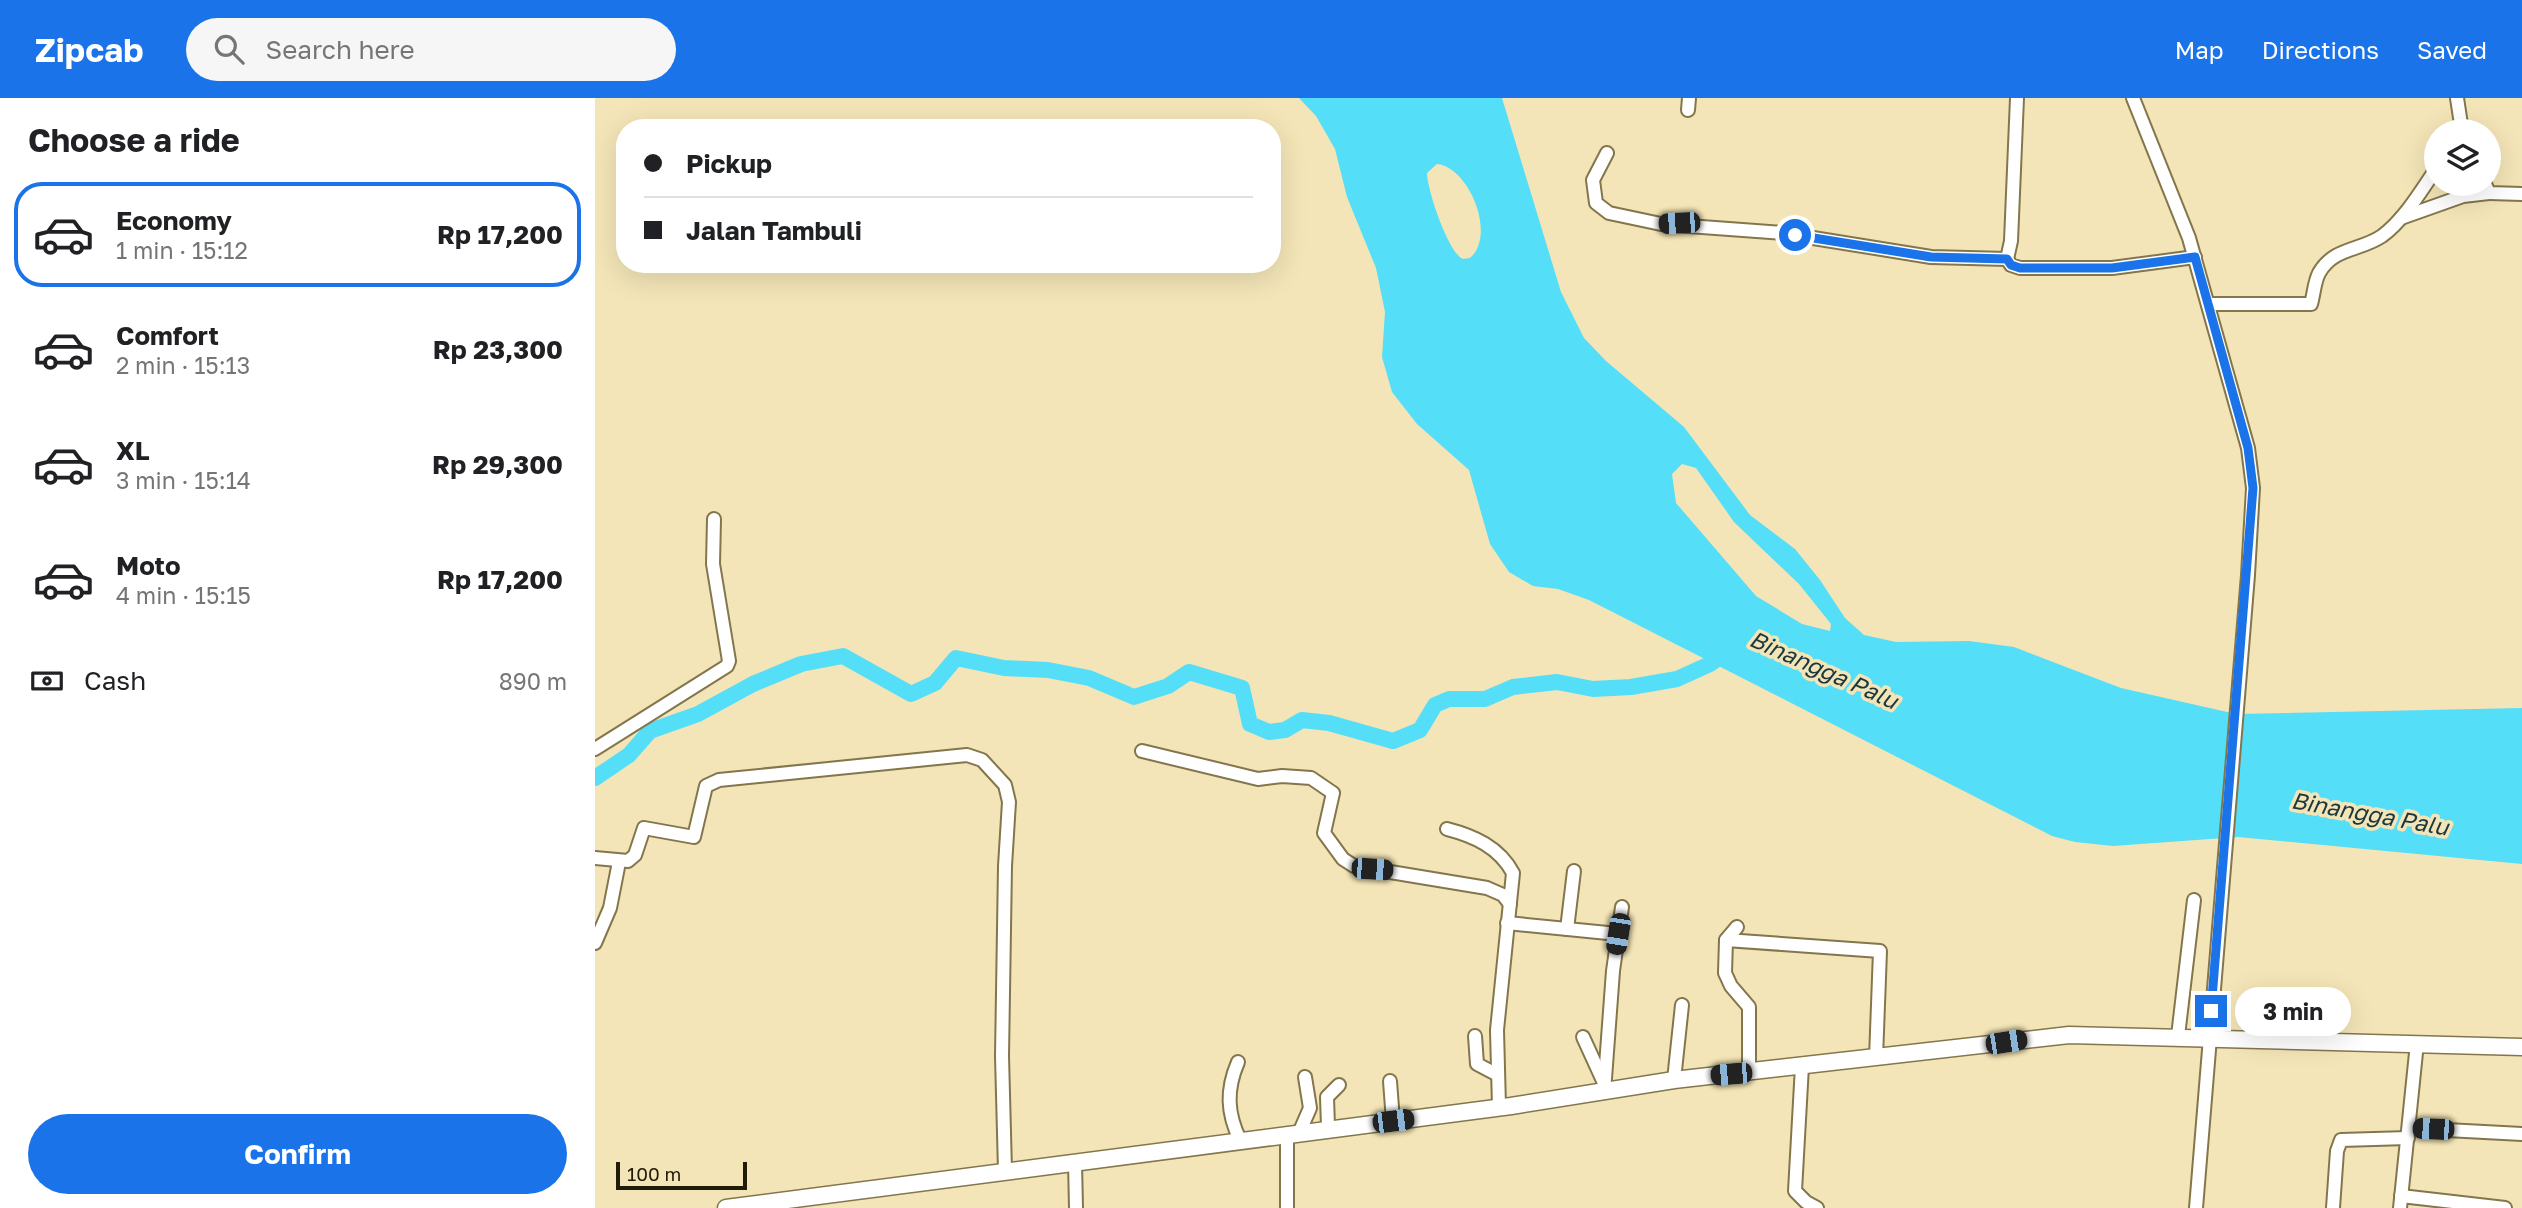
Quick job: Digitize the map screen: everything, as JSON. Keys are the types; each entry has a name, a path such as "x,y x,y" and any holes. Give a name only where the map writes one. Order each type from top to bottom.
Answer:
{"main road":[{"path":"726,1208 1328,1127 1499,1107 1604,1088 2069,1035 2209,1036 2522,1047"}],"street":[{"path":"2017,98 2011,242 2007,259 2011,265 2059,270 2153,264 2195,257"},
{"path":"2133,98 2171,189 2195,257 2222,364 2248,448 2253,475 2248,575 2196,1208"},
{"path":"2457,98 2461,119"},
{"path":"1607,153 1593,180 1593,191 1600,208 1620,216 1661,224 1782,233 1931,257 2007,259"},
{"path":"2208,304 2311,304 2319,274 2327,262 2337,253 2361,247 2381,237 2401,218 2424,186"},
{"path":"2501,190 2522,194"},
{"path":"2401,218 2463,196"},
{"path":"595,749 727,666 729,661 713,564 714,519"},
{"path":"1142,751 1258,779 1282,776 1311,778 1333,793 1324,833 1343,859 1354,866 1487,888 1503,895 1510,904"},
{"path":"595,858 619,862 635,855 644,828 694,837 704,791 711,782 787,771 967,755 982,760 1005,785 1009,802 1005,866 1002,1056 1005,1171"},
{"path":"1447,829 1476,836 1511,868 1513,873 1497,1030 1499,1107"},
{"path":"595,943 610,908 619,862"},
{"path":"1567,929 1574,871"},
{"path":"2178,1036 2194,900"},
{"path":"1604,1088 1622,907"},
{"path":"1507,923 1618,934"},
{"path":"1737,927 1726,940 1727,978 1749,1007 1749,1072"},
{"path":"1726,940 1880,951 1876,1058"},
{"path":"1674,1080 1682,1005"},
{"path":"1475,1036 1477,1064 1498,1075"},
{"path":"1583,1037 1604,1088"},
{"path":"2417,1043 2400,1202 2505,1208"},
{"path":"1238,1062 1229,1095 1233,1124 1240,1140"},
{"path":"1795,1208 1802,1066"},
{"path":"1287,1208 1293,1133 1310,1108 1305,1077"},
{"path":"1390,1081 1393,1121"},
{"path":"1328,1127 1327,1097 1339,1085"},
{"path":"2333,1208 2337,1151 2341,1140 2408,1133 2522,1134"},
{"path":"1075,1162 1076,1208"},
{"path":"1795,1191 1806,1202 1818,1208"}],"water":[{"name":"Binangga Palu","path":"1299,98 1502,98 1561,292 1584,338 1606,361 1684,427 1750,515 1795,549 1845,618 1864,635 1896,642 1969,641 2014,647 2121,688 2236,714 2522,708 2522,864 2238,837 2113,846 2075,842 2052,836 1589,600 1558,589 1533,586 1509,572 1490,544 1469,470 1417,424 1392,392 1382,357 1385,312 1376,268 1347,197 1335,149 1316,116","holes":["1437,164 1449,168 1459,177 1476,204 1481,234 1478,247 1470,258 1463,259 1457,254 1439,220 1427,173","1682,464 1696,468 1734,522 1799,584 1831,624 1830,631 1802,624 1756,596 1676,503 1672,474"]}],"waterway":[{"path":"595,778 629,755 650,731 698,714 753,684 801,664 843,656 911,694 935,683 956,658 1004,668 1048,670 1089,678 1134,697 1168,686 1189,672 1242,688 1250,724 1269,732 1285,730 1302,720 1329,723 1393,741 1420,730 1435,705 1449,699 1485,699 1513,687 1557,682 1593,689 1631,687 1677,679 1710,664 1727,652"}],"route":[{"path":"1795,235 1931,257 2007,259 2011,265 2020,268 2112,268 2195,257 2222,364 2251,457 2253,488 2247,597 2211,1011"}]}
